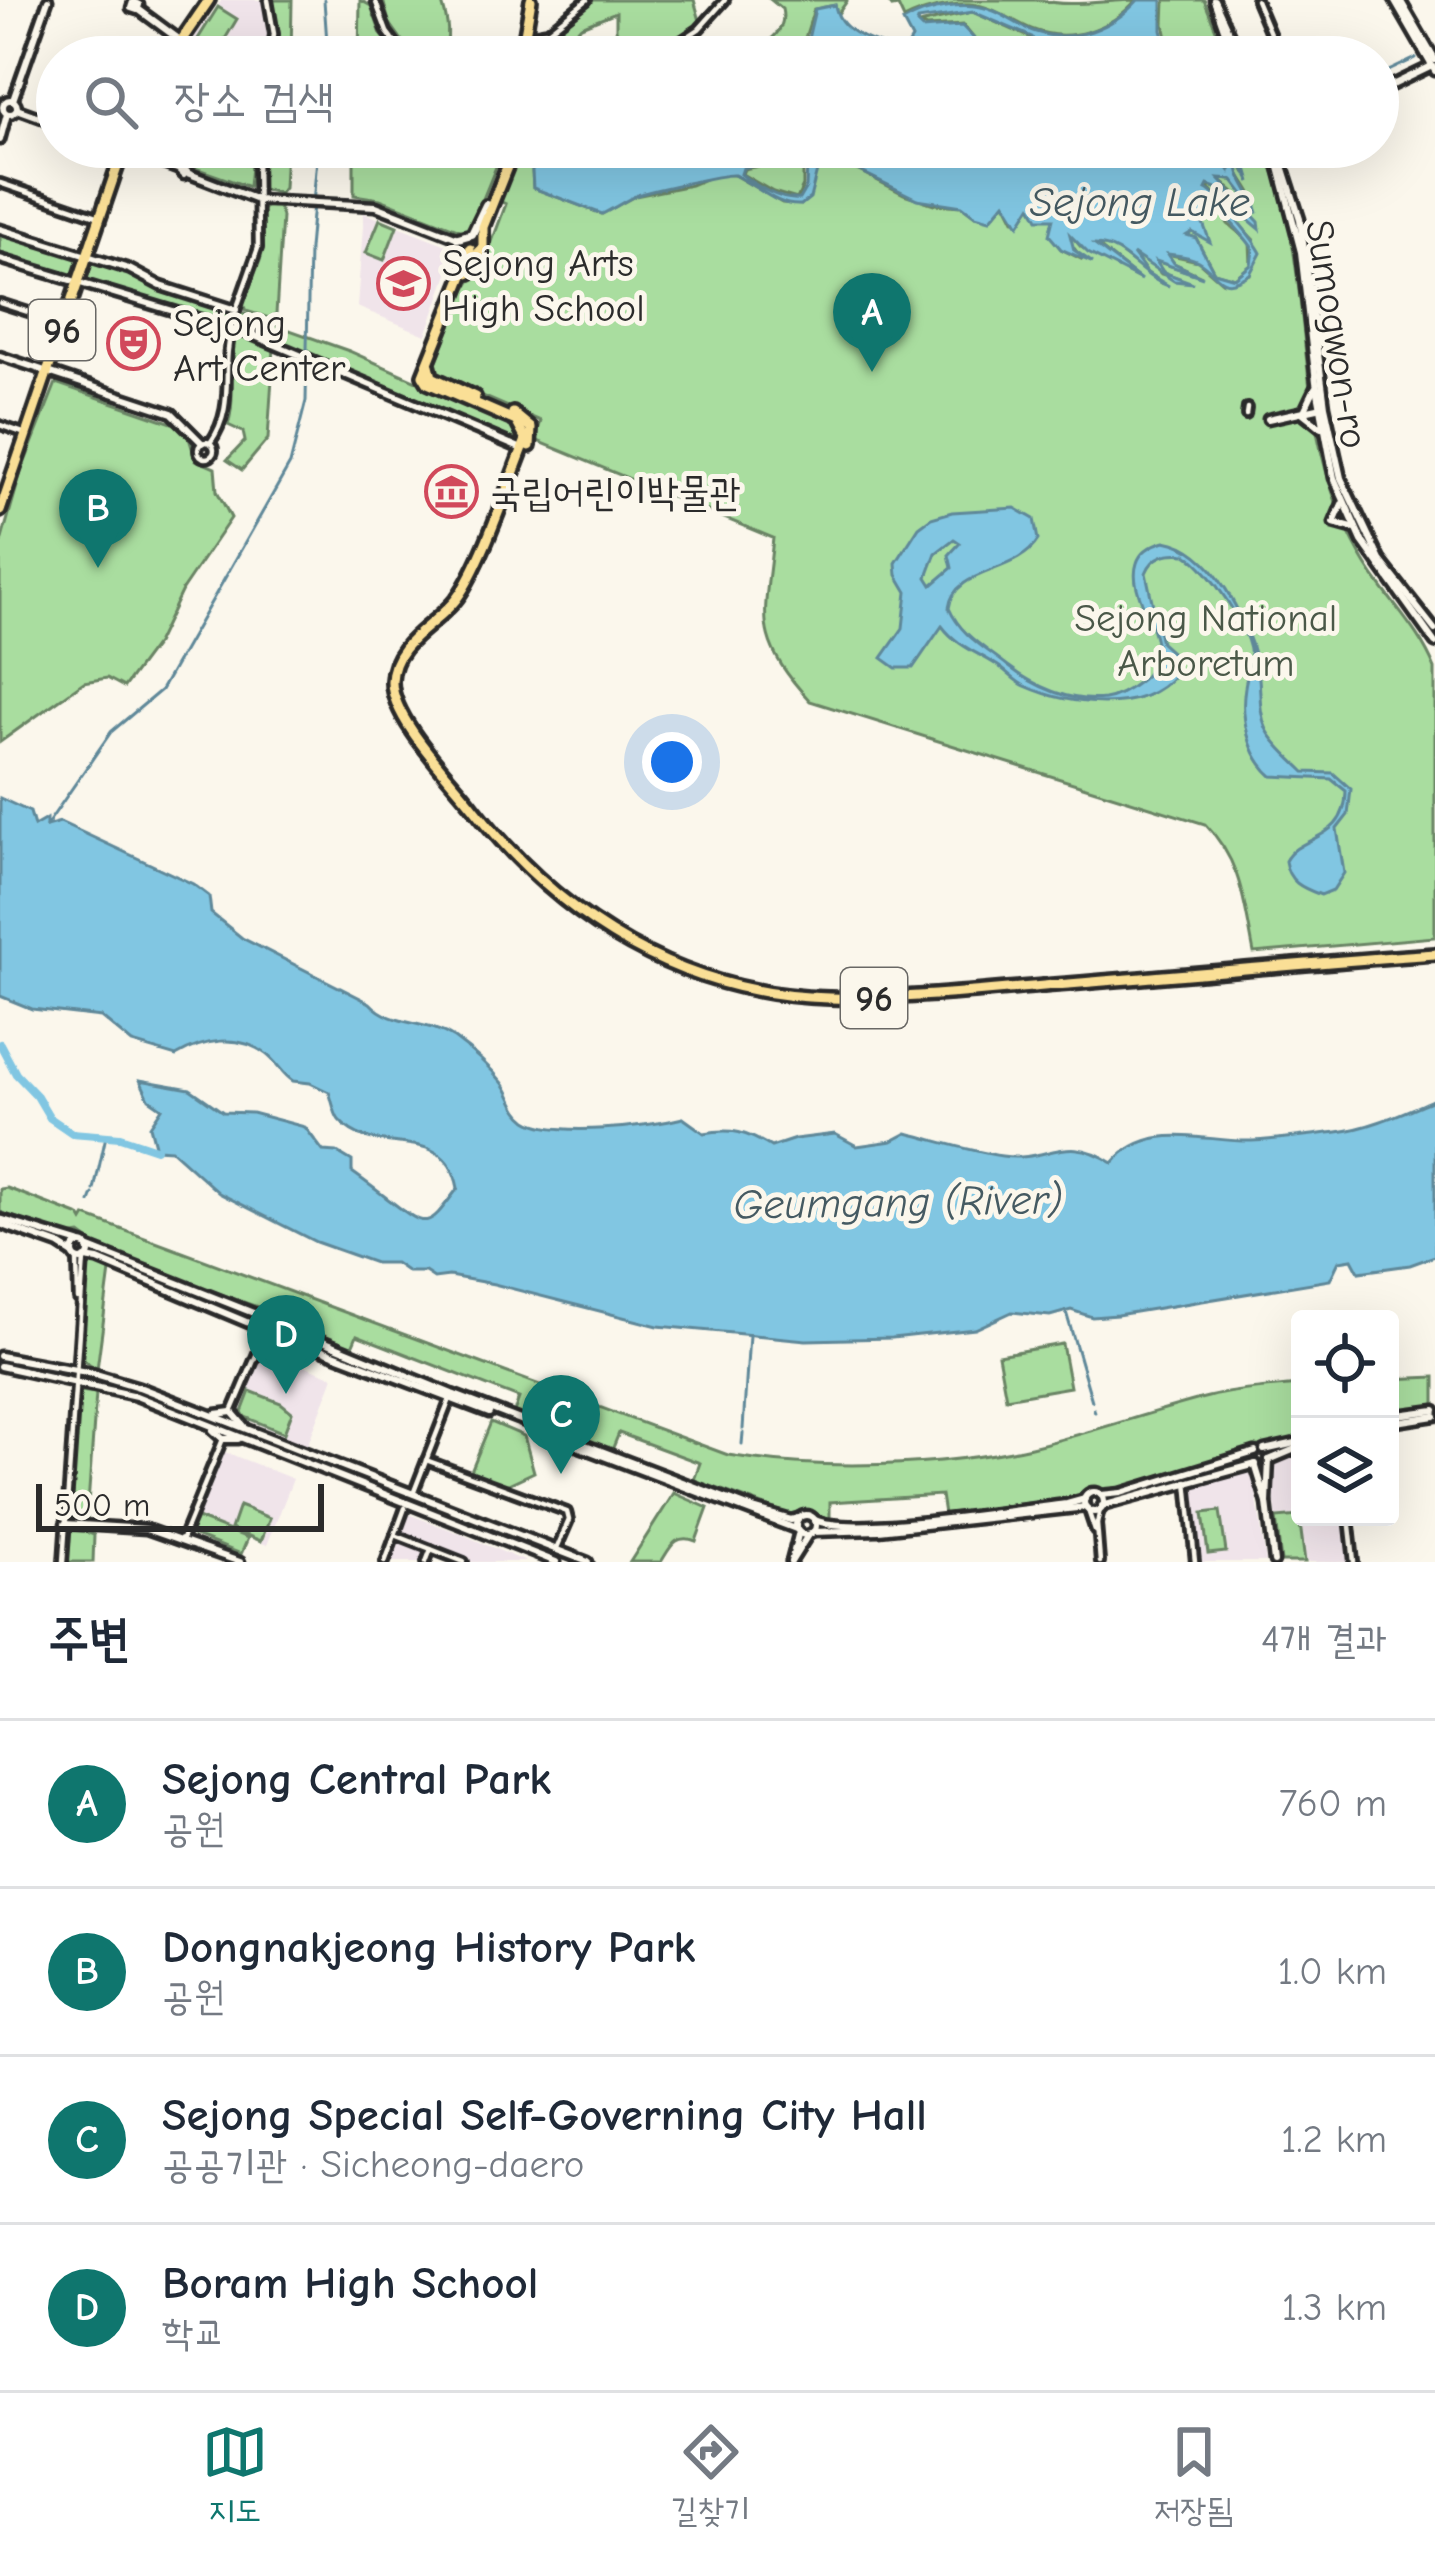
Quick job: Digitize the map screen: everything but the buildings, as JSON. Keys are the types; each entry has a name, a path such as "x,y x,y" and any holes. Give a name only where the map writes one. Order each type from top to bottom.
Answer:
{"main road":[{"path":"183,36 209,0"},
{"path":"522,35 528,0"},
{"path":"522,36 528,0"},
{"name":"96","path":"1,506 116,168"},
{"path":"457,239 472,234 504,168"},
{"path":"397,668 408,644 461,592 522,449 525,434 516,421 428,383 423,375 505,168"},
{"path":"397,668 464,595 532,438 524,419 429,374 461,291 486,205"},
{"path":"457,239 475,246"},
{"path":"457,239 466,252 466,265"},
{"name":"96","path":"397,668 403,712 506,839 564,896 638,945 732,980 811,992 897,991 1435,951"}],"street":[{"path":"0,140 48,0"},
{"path":"268,0 274,36"},
{"path":"375,0 390,36"},
{"path":"522,35 548,32 587,0"},
{"path":"688,36 725,0"},
{"path":"1256,0 1271,36"},
{"path":"1397,0 1434,65 1399,81"},
{"path":"1215,2 1229,36"},
{"path":"132,4 175,36"},
{"path":"173,168 257,200 376,206 457,239"},
{"path":"0,229 236,310 258,248 257,168"},
{"name":"Sumogwon-ro","path":"1279,168 1301,252 1316,382 1341,478 1365,534 1435,630"},
{"name":"Sumogwon-ro","path":"1285,168 1307,253 1324,431 1341,493 1383,574 1435,643"},
{"path":"0,183 100,217"},
{"path":"0,259 232,328 522,449"},
{"path":"1,306 64,323"},
{"path":"0,356 172,413 206,443 226,412 225,358 232,328"},
{"path":"1303,413 1316,382"},
{"path":"1268,419 1323,407"},
{"path":"1303,413 1324,431"},
{"path":"0,425 26,434"},
{"path":"1341,493 1342,509 1334,523 1348,525 1359,535"},
{"path":"0,1221 83,1245 451,1396 791,1520 807,1515 839,1526 879,1525 1067,1504 1101,1508 1257,1465 1291,1449"},
{"path":"0,1221 80,1258 141,1277 263,1329 281,1330 811,1534 895,1529 1086,1505"},
{"path":"63,1562 83,1245"},
{"path":"80,1258 83,1245"},
{"path":"261,1316 263,1329"},
{"path":"232,1412 259,1338 272,1320"},
{"path":"0,1356 125,1382 250,1436 588,1562"},
{"path":"0,1366 74,1380 204,1418 223,1439"},
{"path":"413,1494 451,1396"},
{"path":"204,1418 232,1412"},
{"path":"232,1412 250,1436"},
{"path":"1399,1419 1435,1413"},
{"path":"223,1439 250,1436 549,1561"},
{"path":"182,1539 223,1439"},
{"path":"1100,1562 1086,1505 1093,1492 1101,1496 1121,1493 1291,1446"},
{"path":"1260,1451 1268,1461 1267,1503"},
{"path":"1260,1451 1257,1465 1274,1562"},
{"path":"427,1460 567,1513 569,1520 556,1550"},
{"path":"1187,1481 1195,1562"},
{"path":"1097,1536 1101,1496"},
{"path":"394,1498 405,1508 422,1508"},
{"path":"385,1562 405,1508"},
{"path":"798,1518 791,1562 815,1520"},
{"path":"65,1523 146,1529 239,1562"},
{"path":"1350,1526 1354,1562"},
{"path":"395,1534 464,1562"},
{"path":"426,1562 430,1549"}],"shaded area":[{"path":"222,0 262,0 269,36 195,36"},
{"name":"Sejong Arts High School","path":"364,213 457,249 426,335 357,307"},
{"path":"261,1348 334,1377 307,1446 242,1418 238,1411"},
{"path":"225,1452 293,1479 267,1545 197,1518"},
{"path":"1291,1458 1291,1526 1345,1526 1350,1562 1281,1562 1271,1464"},
{"path":"1253,1472 1266,1562 1202,1562 1192,1487"},
{"path":"408,1514 526,1562 470,1562 402,1535"},
{"path":"400,1539 426,1549 424,1562 387,1562"}],"green space":[{"path":"272,0 292,0 291,36 277,36"},
{"path":"360,0 371,6 383,36 359,36"},
{"path":"383,0 441,0 448,36 399,36"},
{"path":"592,0 694,0 701,24 684,36 619,36 616,12 581,26 572,36 547,36"},
{"path":"771,0 847,0 837,15 835,5 814,9 806,36 774,36 782,9"},
{"path":"887,0 1075,4 1136,0 1102,26 1060,35 1031,29 969,4 935,8 904,19 898,6 892,7"},
{"path":"1165,0 1204,0 1219,36 1167,36"},
{"path":"218,7 237,19 227,36 200,36"},
{"path":"972,12 1026,36 972,36 963,25 919,24"},
{"path":"195,168 251,168 249,187"},
{"path":"262,168 285,168 280,193 261,189"},
{"path":"354,168 495,168 472,226 465,232 380,199 354,195"},
{"name":"Sejong National Arboretum","path":"510,168 533,168 533,188 602,214 635,196 691,185 717,174 734,175 782,203 801,205 818,168 853,168 904,194 934,204 962,206 975,216 995,214 1005,202 1014,220 1021,221 1031,206 1053,219 1050,235 1061,249 1083,260 1070,243 1070,234 1081,247 1139,279 1095,244 1114,248 1147,272 1133,254 1149,261 1161,274 1188,282 1163,272 1156,261 1202,276 1174,263 1167,254 1198,261 1222,282 1250,274 1254,240 1206,187 1228,195 1258,227 1233,191 1218,179 1233,180 1255,204 1237,168 1246,173 1245,168 1272,168 1289,226 1310,389 1330,485 1363,558 1435,669 1435,937 1254,953 1234,868 1205,824 810,701 778,660 766,626 773,538 535,440 541,421 436,376 434,368 466,288 487,255 506,204 497,200"},
{"path":"803,168 803,186 797,199 773,192 742,174 744,169"},
{"path":"1201,198 1217,203 1228,224 1250,242 1251,265 1235,278 1214,272 1196,238 1187,235 1192,232 1206,238 1199,219 1191,216 1211,207"},
{"path":"279,207 282,217 276,314 269,318 246,311 243,304 261,258 261,211"},
{"path":"380,219 397,226 384,260 366,253"},
{"path":"0,231 80,257 72,281 0,258"},
{"path":"92,260 349,351 515,425 521,446 268,340 82,281"},
{"path":"239,333 274,347 268,439 242,470 227,460 245,441 243,432 228,425 231,347 233,336"},
{"path":"56,383 178,425 188,435 196,460 215,468 217,491 231,518 182,590 156,644 124,687 107,678 84,682 0,742 0,546 21,472"},
{"path":"0,1189 83,1221 86,1216 728,1455 840,1465 958,1459 1031,1447 1219,1394 1291,1386 1291,1440 1254,1446 1242,1456 1109,1493 1089,1490 1073,1501 944,1514 941,1495 830,1502 830,1521 809,1512 788,1514 694,1480 700,1463 619,1433 612,1450 514,1412 519,1398 357,1335 351,1349 269,1311 106,1253 80,1234 68,1236 0,1212"},
{"path":"87,1265 110,1271 97,1369 82,1359"},
{"path":"276,1336 307,1348 301,1364 261,1348"},
{"path":"1062,1344 1070,1387 1006,1398 998,1355"},
{"path":"1435,1377 1435,1406 1399,1411 1399,1379"},
{"path":"80,1391 96,1393 86,1532 94,1535 93,1562 66,1562"},
{"path":"250,1391 292,1412 284,1433 245,1417 242,1412"},
{"path":"491,1422 524,1436 534,1472 506,1485 471,1471"},
{"path":"674,1493 708,1508 696,1541 679,1540 661,1562 630,1562"},
{"path":"239,1506 270,1518 261,1541 231,1529"},
{"path":"1220,1511 1226,1552 1208,1554 1203,1513"},
{"path":"1291,1517 1291,1526 1300,1526 1305,1562 1281,1562 1276,1518"},
{"path":"197,1518 248,1538 241,1554 190,1534"}],"water":[{"path":"1138,0 1162,0 1164,36 1064,36 1104,26"},
{"path":"835,5 851,30 862,36 809,36 815,9"},
{"path":"972,6 1064,36 1030,36 973,12 918,20 917,24 922,29 962,26 972,36 910,36 903,22 924,12"},
{"name":"Sejong Lake","path":"743,168 741,174 761,188 799,199 806,187 807,168 818,168 810,198 801,205 783,203 729,175 641,194 602,214 533,188 532,171"},
{"name":"Sejong Lake","path":"853,168 1239,168 1258,213 1233,180 1219,179 1259,222 1260,229 1227,192 1208,185 1206,189 1261,253 1250,274 1232,282 1221,280 1191,258 1168,254 1174,263 1203,277 1156,261 1163,272 1193,283 1174,281 1133,254 1147,273 1169,286 1150,276 1116,250 1106,246 1095,245 1141,280 1088,253 1070,235 1074,250 1093,263 1061,249 1049,235 1053,219 1038,219 1031,206 1019,225 1005,202 990,220 962,206 917,199","holes":["1204,198 1253,249 1251,265 1235,278 1214,272 1196,238 1187,235 1192,232 1210,242 1203,223 1193,216 1214,220"]},
{"path":"1015,508 1034,519 1038,540 1028,551 962,585 949,608 967,634 1018,673 1053,692 1078,698 1118,695 1151,669 1156,640 1135,578 1142,554 1165,541 1183,547 1214,572 1245,628 1270,736 1305,772 1333,773 1351,789 1348,815 1337,829 1344,873 1333,890 1321,895 1302,887 1289,874 1285,861 1339,820 1346,791 1331,779 1272,776 1257,758 1244,711 1251,659 1244,632 1217,586 1186,554 1162,556 1146,573 1161,643 1177,657 1175,675 1143,697 1103,703 1042,693 1021,684 942,626 913,668 896,668 882,658 903,628 907,592 896,563 919,527 952,512","holes":["954,539 960,543 949,555 952,568 932,585 927,577 936,553"]},
{"name":"Geumgang (River)","path":"0,798 30,812 34,826 46,819 46,826 60,822 193,884 209,896 211,913 242,938 388,1016 454,1038 497,1076 522,1116 540,1125 604,1129 683,1118 704,1133 739,1133 771,1147 835,1134 857,1146 892,1141 907,1133 1002,1156 1082,1149 1113,1163 1141,1142 1157,1138 1255,1141 1337,1132 1435,1099 1435,1256 1410,1265 1359,1272 1352,1259 1339,1261 1330,1280 1117,1315 1092,1317 1071,1310 1050,1316 1012,1312 975,1329 806,1340 658,1326 494,1284 434,1278 425,1272 408,1272 395,1263 375,1263 316,1242 219,1193 171,1150 156,1149 150,1126 162,1108 149,1099 140,1080 190,1089 223,1112 252,1113 305,1127 323,1151 337,1152 352,1161 352,1172 421,1220 434,1217 458,1188 451,1167 439,1154 354,1132 337,1117 329,1092 293,1081 266,1054 244,1043 209,1043 176,1056 132,1043 101,1017 32,1009 0,996"}],"waterway":[{"path":"324,0 327,36"},
{"path":"1399,66 1416,58"},
{"path":"46,826 111,732 161,690 290,464 306,401 309,249 316,168"},
{"path":"0,1044 50,1118 72,1133 120,1137 156,1149"},
{"path":"94,1190 106,1136"},
{"path":"90,1202 93,1194"},
{"path":"1066,1312 1092,1401"},
{"path":"743,1429 749,1335"},
{"path":"742,1444 743,1433"}],"place":[{"name":"Sejong Arts High School","path":"403,284"},
{"name":"Sejong Art Center","path":"134,344"},
{"name":"Sejong Central Park","path":"872,372"},
{"name":"국립어린이박물관","path":"451,491"},
{"name":"Dongnakjeong History Park","path":"98,568"},
{"name":"Boram High School","path":"286,1394"},
{"name":"Sejong Special Self-Governing City Hall","path":"561,1474"}]}
